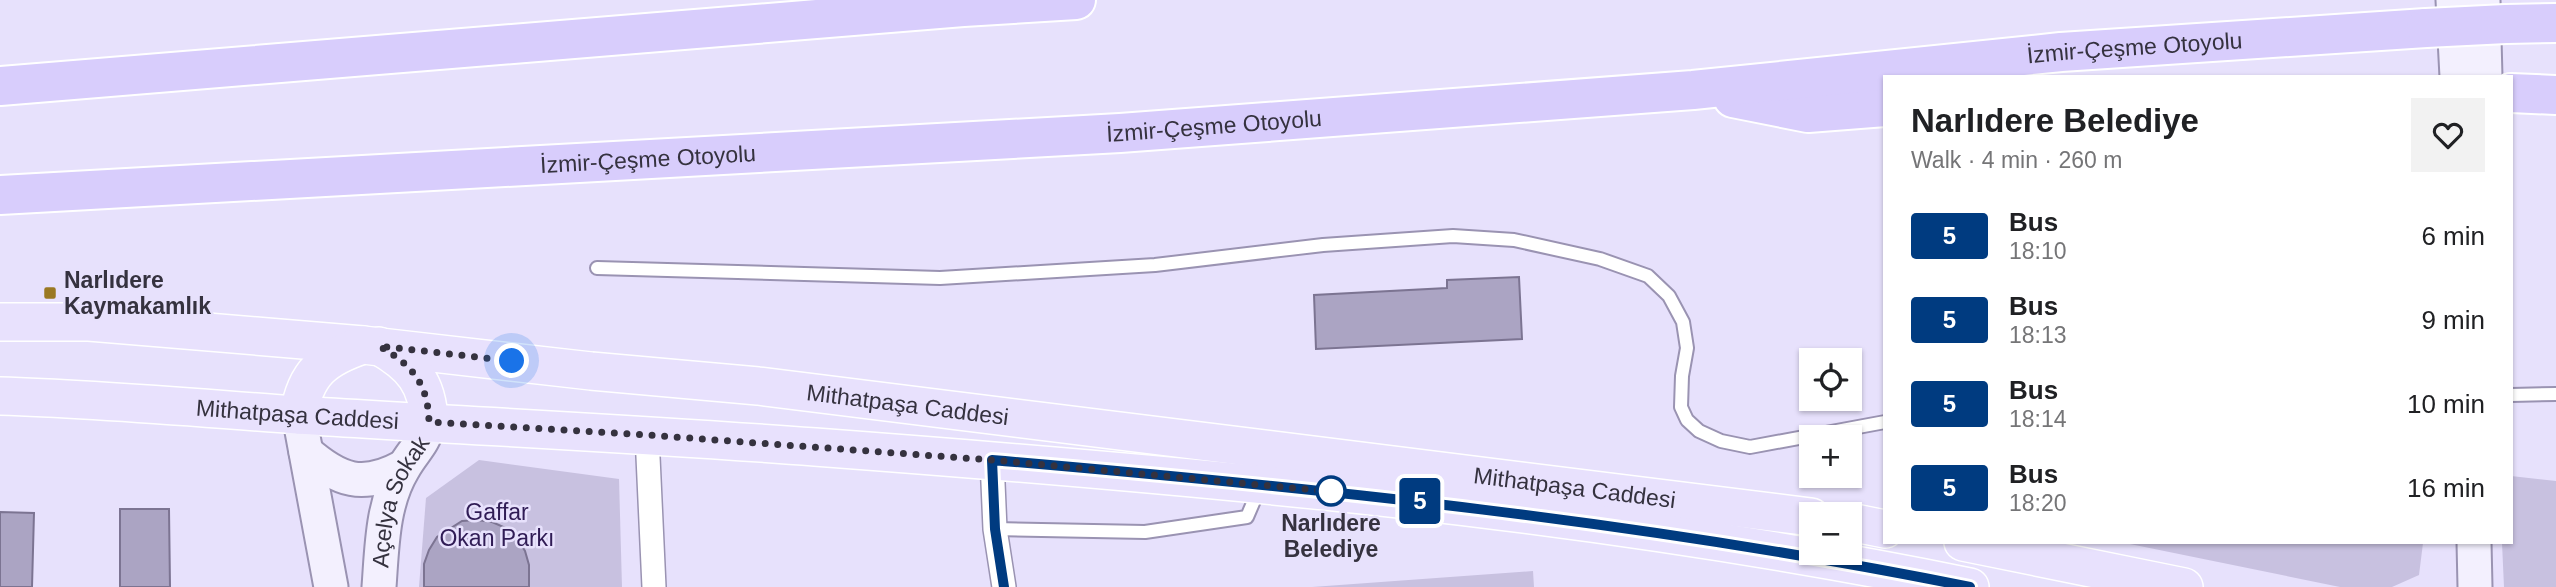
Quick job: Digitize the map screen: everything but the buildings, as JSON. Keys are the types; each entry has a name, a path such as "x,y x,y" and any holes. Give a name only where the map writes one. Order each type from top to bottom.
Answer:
{"highway":[{"path":"0,86 1032,0"},
{"path":"963,6 1076,0"},
{"path":"2495,12 2556,23"},
{"name":"İzmir-Çeşme Otoyolu","path":"0,195 1106,134 1693,90 2061,52 2426,28 2495,12"},
{"path":"1693,90 1808,113 1883,107"},
{"path":"2513,93 2556,95"}],"main road":[{"name":"Mithatpaşa Caddesi","path":"0,322 89,322 371,345 591,371 758,386 1799,516"},
{"path":"299,415 302,394 312,376 327,361 341,352 371,345 400,358 422,385 428,403 429,422"},
{"name":"Mithatpaşa Caddesi","path":"0,396 647,435 1261,483 1437,503 1732,543 1970,587"},
{"path":"1862,524 1883,528"},
{"path":"1974,544 2184,587"}],"street":[{"path":"2453,0 2457,75"},
{"path":"2485,75 2495,12"},
{"path":"299,415 331,587"},
{"name":"Açelya Sokak","path":"379,587 385,520 394,486 403,467 425,439 429,422"},
{"path":"647,435 654,587"},
{"path":"306,452 325,469 344,478 364,480 384,477 403,467"},
{"path":"992,460 995,529 1004,587"},
{"path":"2474,544 2475,587"}],"lane":[{"path":"597,268 940,278 1155,265 1323,245 1453,236 1514,240 1600,258 1648,276 1669,296 1683,323 1687,348 1682,376 1681,407 1688,420 1699,431 1721,441 1750,447 1883,422"},
{"path":"2513,395 2556,394"},
{"path":"995,529 1145,532 1247,517 1261,483"}],"green space":[{"name":"Gaffar Okan Parkı","path":"479,460 619,479 622,587 419,587 426,498"},
{"path":"2513,476 2556,481 2556,587 2504,587 2502,544 2513,544"},
{"path":"2130,544 2423,544 2419,575 2392,587 2340,587"},
{"path":"1533,571 1534,587 1312,587"}],"bus line":[{"name":"5","path":"1004,587 995,529 992,460 1261,483 1437,503 1732,543 1970,587"}],"place":[{"name":"Narlıdere Kaymakamlık","path":"50,293"},
{"name":"Narlıdere Belediye","path":"1331,491"}],"route":[{"path":"512,361 379,346 400,358 422,385 428,403 429,422 992,460 1336,492 1331,491"}]}
